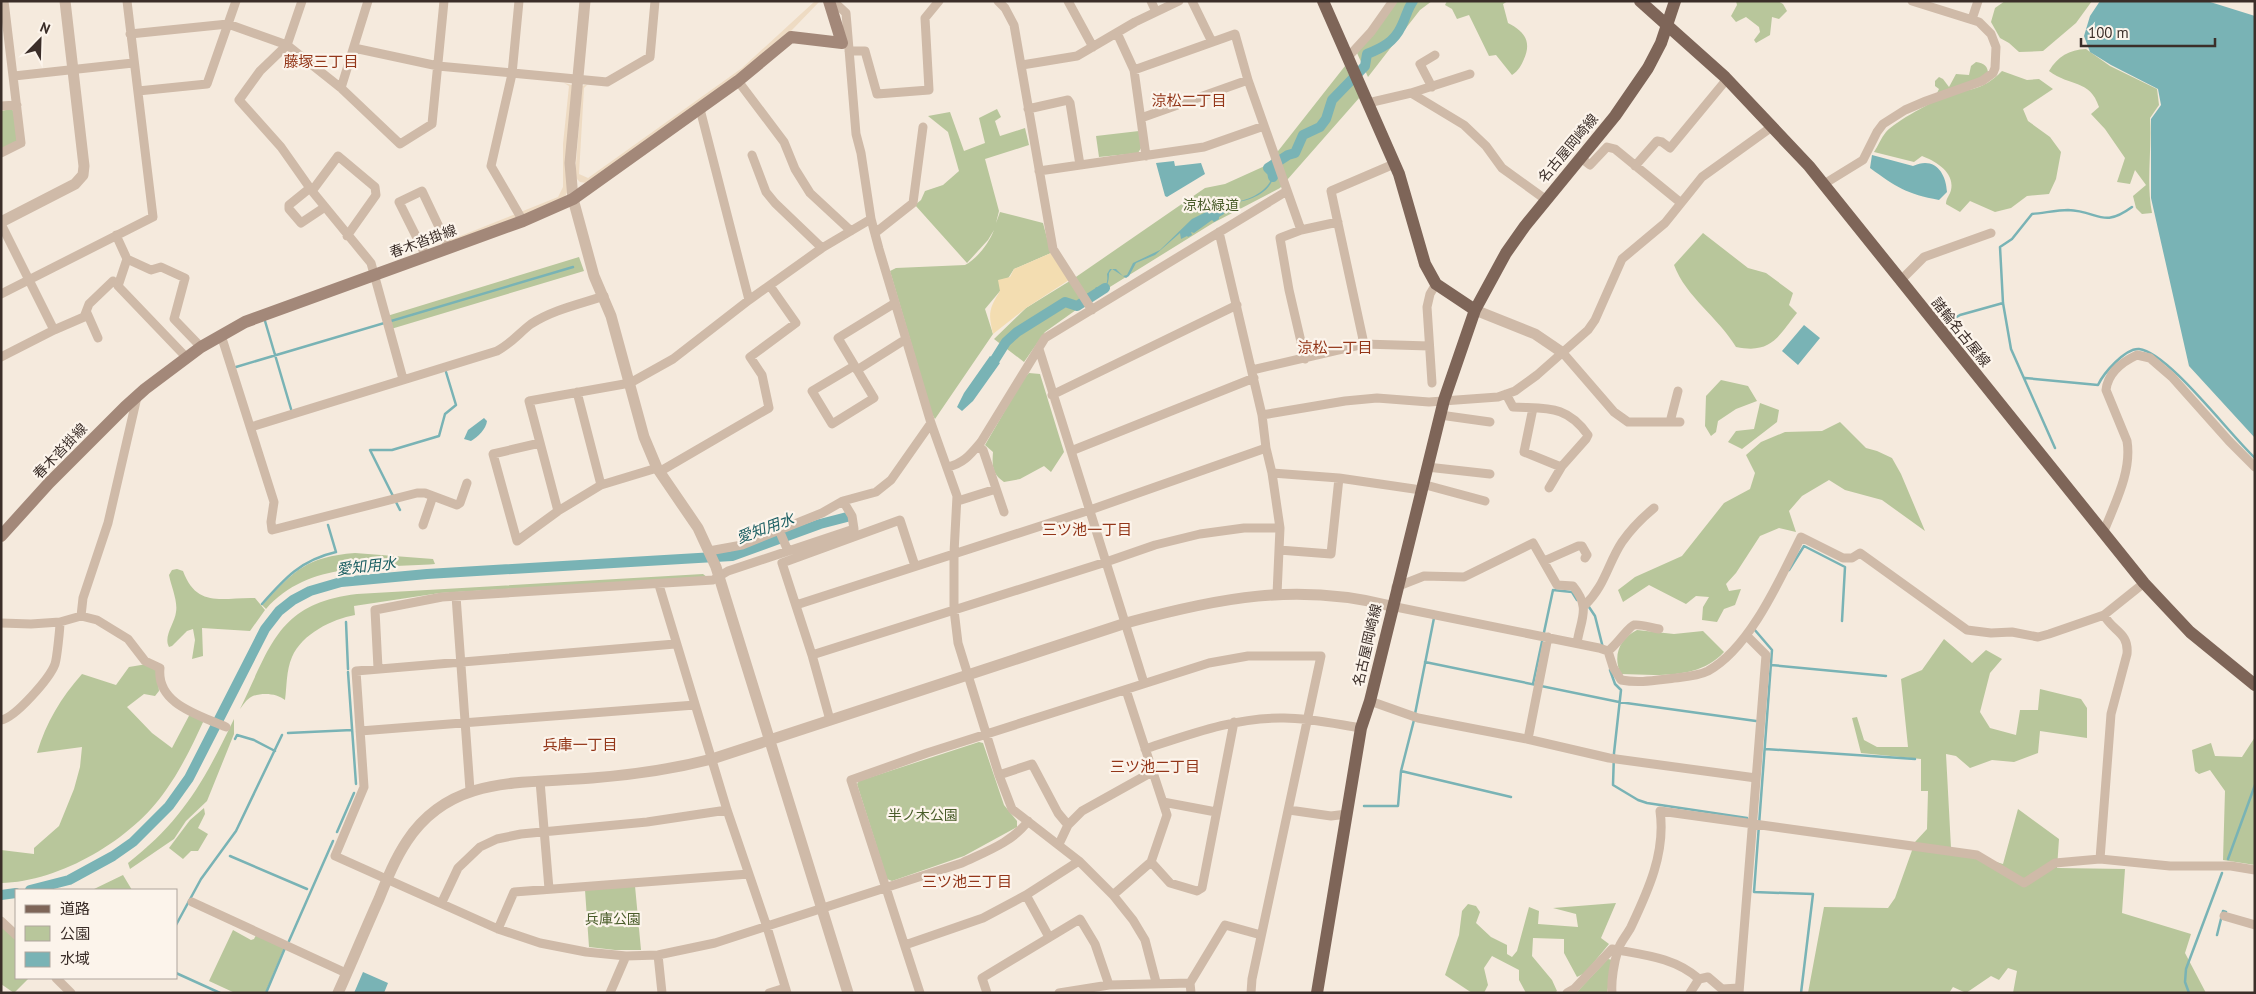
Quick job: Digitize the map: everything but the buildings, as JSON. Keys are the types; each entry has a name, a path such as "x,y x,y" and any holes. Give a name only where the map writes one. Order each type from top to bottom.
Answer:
{"main road":[{"name":"春木沓掛線","path":"1,536 49,483 138,396 200,347 245,322 522,221 573,199 738,81 791,38 842,44 831,1"},
{"path":"1323,1 1394,164 1425,264 1436,284 1476,310"},
{"name":"諸輪名古屋線","path":"1640,1 1727,79 1773,126 1824,184 2144,583 2190,632 2255,685"},
{"name":"名古屋岡崎線","path":"1317,993 1361,728 1370,701 1396,587 1444,400 1476,310 1506,252 1545,199 1615,116 1648,68 1661,43 1675,1"}],"street":[{"path":"1,153 21,143 14,76 6,46 4,1"},
{"path":"54,330 1,223 75,184 83,175 84,169 65,1"},
{"path":"1,294 153,217 126,1"},
{"path":"138,92 207,84 236,1"},
{"path":"302,1 287,44 260,71 239,100 282,147 347,236 371,263 403,379"},
{"path":"341,88 368,1"},
{"path":"130,34 228,24 287,44 341,88 400,144 432,124 444,1"},
{"path":"518,1 512,74 491,166 522,221"},
{"path":"585,1 570,163 573,199 594,276 604,296 630,383 644,437 658,470 690,515 717,571 848,993"},
{"path":"354,48 438,66 607,82 650,57 655,1"},
{"path":"831,1 846,13 855,127 870,219 931,423 948,467 957,500 954,553 954,610 958,643 999,775 1012,809 1079,861 1113,895 1145,940 1156,982"},
{"path":"850,51 865,51 877,94 929,90 925,18 940,1"},
{"path":"998,1 1005,8 1014,25 1053,249 1091,308"},
{"path":"1068,1 1093,48"},
{"path":"1151,1 1156,12"},
{"path":"1022,65 1078,56 1179,1"},
{"path":"1192,1 1212,42"},
{"path":"1824,184 1863,160 1883,124 1905,110 1944,93 1982,82 1993,73 1996,63 1996,47 1991,34 1979,22 1912,1"},
{"path":"1972,19 1978,1"},
{"path":"1350,61 1391,2"},
{"path":"1118,33 1134,70 1146,156"},
{"path":"1134,70 1235,34 1248,80 1301,230"},
{"path":"1432,87 1420,64 1435,55"},
{"path":"14,76 134,63"},
{"path":"1368,103 1411,93 1470,74"},
{"path":"1635,166 1657,141 1670,148 1727,79"},
{"path":"1141,118 1248,80"},
{"path":"738,81 784,142 795,168 810,192 852,231"},
{"path":"1411,93 1464,125 1486,146 1502,168 1545,199"},
{"path":"1028,110 1068,100 1080,165"},
{"path":"1,106 17,105"},
{"path":"700,109 749,300"},
{"path":"1039,171 1204,147 1264,126"},
{"path":"1262,415 1345,401 1378,398 1429,402 1498,397 1515,391 1588,330 1595,320 1622,259 1665,223 1702,177 1773,126"},
{"path":"875,233 913,203 923,127"},
{"path":"1581,158 1590,166 1607,147 1615,149 1680,204"},
{"path":"752,154 766,192 822,248"},
{"path":"325,207 301,224 289,209 289,205 311,189 338,156 376,187 376,195 347,236"},
{"path":"1364,344 1331,191 1394,164"},
{"path":"426,256 399,202 422,191 449,248"},
{"path":"948,467 959,464 970,456 978,446 1045,338 1091,308 1287,191"},
{"path":"558,511 529,400 630,383 673,359 749,300 822,248 870,219"},
{"path":"1305,358 1289,290 1280,238 1301,230 1338,222"},
{"path":"1219,232 1253,374 1272,473 1280,528 1277,594"},
{"path":"1900,281 1924,257 1991,233"},
{"path":"116,235 127,259 151,270 161,267 185,278 174,319 200,347"},
{"path":"1,357 84,317 89,304 116,283 127,259"},
{"path":"106,273 186,357"},
{"path":"1432,383 1427,307 1430,294 1436,284"},
{"path":"540,443 493,454 517,541 558,511 600,484 658,470 769,408 762,375 750,357 796,323 770,286"},
{"path":"251,427 498,350 510,344 530,325 540,319 604,296"},
{"path":"895,303 838,338 856,368 874,398 832,424 812,391 856,368 906,339"},
{"path":"1052,395 1237,305"},
{"path":"1476,310 1535,334 1562,353 1614,412 1628,422 1680,422"},
{"path":"87,313 98,338"},
{"path":"221,335 274,502 271,522 272,530 417,493 433,496 457,505 460,503 468,483"},
{"path":"1071,451 1253,374 1305,358 1364,344 1429,346"},
{"path":"1039,349 1144,683"},
{"path":"2104,531 2128,464 2129,449 2128,440 2106,390 2107,384 2109,378 2121,365 2137,355 2150,358 2172,377 2228,441 2255,467"},
{"path":"1670,422 1678,391"},
{"path":"577,392 600,484"},
{"path":"1506,394 1513,407 1566,413 1588,435 1561,467 1549,488"},
{"path":"81,616 80,607 108,523 138,396"},
{"path":"1532,408 1524,452 1561,467"},
{"path":"1440,415 1490,422"},
{"path":"709,551 742,545 822,513 843,501 867,496 884,487 931,423"},
{"path":"978,446 983,450 1004,512"},
{"path":"796,605 1090,510 1266,448"},
{"path":"1427,467 1490,474"},
{"path":"1272,473 1422,487 1485,500"},
{"path":"1279,550 1331,554 1339,478"},
{"path":"957,500 996,489"},
{"path":"422,526 433,496"},
{"path":"717,571 788,551 854,529 852,516 843,501"},
{"path":"1584,605 1606,576 1621,543 1641,519 1654,508"},
{"path":"830,720 812,655 782,563 900,520 915,566"},
{"path":"812,655 1155,545 1200,534 1244,528 1280,528"},
{"path":"779,530 788,551"},
{"path":"1608,651 1617,676 1621,680 1646,682 1697,675 1707,671 1720,663 1747,636 1801,537 1843,558 1852,558 1860,553 1967,630 1991,633 2012,632 2038,637 2104,615 2144,583"},
{"path":"1396,587 1424,576 1464,577 1533,543 1558,585 1572,586 1582,597 1584,605 1577,643"},
{"path":"1544,561 1556,554 1582,546 1587,554 1585,558"},
{"path":"378,668 376,610 442,597 659,585 713,580 717,571"},
{"path":"659,585 675,644 727,810 767,927 786,990 769,993"},
{"path":"338,993 401,851 424,819 446,803 470,790 512,782 673,769 712,759 1126,623 1241,596 1277,594 1344,597 1548,637 1608,651 1616,646 1634,625 1660,629"},
{"path":"456,596 470,790"},
{"path":"2100,859 2110,714 2127,654 2128,644 2124,636 2108,622 2104,615"},
{"path":"1,623 31,624 60,622 81,616 98,620 128,639 145,661 160,668 160,683 173,703 226,727"},
{"path":"1,720 12,715 28,702 55,664 61,630 60,622"},
{"path":"1568,993 1612,948 1672,961 1688,969 1699,978 1708,977 1722,989 1739,990 1766,655 1747,636"},
{"path":"1528,739 1548,637"},
{"path":"675,644 356,671 364,787 336,856 442,902 498,929 540,943 586,952 626,956 658,955 715,943 962,863 997,846 1021,831 1028,821"},
{"path":"920,993 851,780 986,734 1209,663 1248,656 1295,654 1321,656 1261,935 1251,993"},
{"path":"1113,895 1151,862 1167,815 1126,690"},
{"path":"1370,701 1418,718 1528,739 1609,758 1756,778"},
{"path":"360,731 695,705"},
{"path":"1145,749 1234,722 1266,718 1307,719 1361,728"},
{"path":"1151,862 1170,882 1197,891 1202,888 1234,722"},
{"path":"999,775 1032,764 1058,814 1068,825"},
{"path":"1059,844 1068,825 1082,810 1152,772"},
{"path":"540,781 549,889"},
{"path":"1163,802 1216,812"},
{"path":"442,902 458,868 480,847 508,836 647,822 727,810"},
{"path":"1289,810 1331,816 1347,814"},
{"path":"1612,993 1618,950 1630,929 1655,872 1660,812 1977,855 2024,883 2055,863 2100,859 2170,866 2231,866 2255,870"},
{"path":"904,945 983,918 1026,896 1079,861"},
{"path":"498,929 514,892 748,874"},
{"path":"1026,896 1049,937"},
{"path":"192,902 346,973"},
{"path":"2224,916 2255,925"},
{"path":"987,993 982,978 1080,918 1095,944 1109,985"},
{"path":"1,921 15,934"},
{"path":"1191,993 1190,983 1225,925 1261,935"},
{"path":"658,955 662,993"},
{"path":"610,993 626,956"},
{"path":"1690,993 1699,978"},
{"path":"57,979 71,993"},
{"path":"1059,993 1109,985 1156,982 1190,983"}],"green space":[{"path":"1397,1 1432,1 1420,10 1368,77 1357,53"},
{"path":"1447,1 1508,1 1503,4 1508,23 1522,33 1527,42 1526,53 1520,68 1512,75 1496,55 1489,56 1469,15 1457,19 1452,9 1445,5"},
{"path":"1736,1 1778,1 1783,4 1787,11 1779,19 1772,17 1770,35 1756,43 1754,40 1760,32 1759,27 1746,17 1736,22 1731,16 1737,5"},
{"path":"2005,1 2092,1 2076,23 2043,51 2019,52 2000,38 1991,22 1995,8"},
{"path":"2086,49 2110,66 2157,89 2159,105 2150,118 2149,190 2152,213 2142,214 2136,208 2133,196 2146,185 2135,170 2130,184 2117,182 2125,158 2105,129 2091,114 2099,107 2095,98 2085,88 2049,71 2056,61 2064,55"},
{"path":"1976,62 1985,65 1988,74 1980,80 1937,93 1939,89 1935,86 1935,81 1939,77 1949,87 1956,74 1969,75 1971,66"},
{"name":"涼松緑道","path":"1345,66 1360,97 1280,188 1213,223 1097,295 1045,332 1024,362 994,339 1026,308 1073,279 1205,188 1225,184 1267,165"},
{"path":"2002,71 2027,80 2039,79 2053,89 2023,109 2028,121 2050,137 2061,152 2056,179 2049,194 2027,196 2011,208 1995,212 1970,201 1960,212 1946,204 1951,190 1950,178 1938,164 1922,156 1914,162 1874,152 1886,132 1906,117 1941,99 1982,86"},
{"path":"11,109 15,112 17,141 1,149 1,111"},
{"path":"997,109 1001,117 995,121 1000,136 1025,128 1029,145 985,159 999,211 996,223 1000,212 1043,223 1051,253 1014,269 1000,291 985,309 993,334 935,419 890,271 896,268 965,265 974,259 986,245 994,230 988,240 967,263 915,205 921,200 925,191 943,185 959,171 948,132 928,116 950,112 964,151 985,143 979,118"},
{"path":"1139,131 1141,148 1138,153 1099,157 1096,136"},
{"path":"1703,233 1748,268 1766,273 1793,293 1789,305 1797,313 1772,342 1757,348 1736,347 1679,276 1674,265"},
{"path":"579,257 584,271 391,329 387,316"},
{"path":"1029,373 1040,374 1064,452 1051,472 1044,466 1020,479 1004,482 995,473 993,452 985,445 1024,378"},
{"path":"1721,380 1748,386 1757,401 1736,409 1718,421 1716,432 1711,436 1705,426 1706,396"},
{"path":"1760,403 1779,410 1777,422 1742,449 1728,442 1736,431 1754,429"},
{"path":"1840,422 1866,448 1892,458 1901,474 1925,531 1882,500 1845,490 1829,480 1802,496 1789,511 1796,532 1779,528 1760,536 1736,573 1726,584 1729,591 1741,589 1735,605 1724,609 1717,622 1702,620 1703,607 1709,597 1696,596 1686,604 1649,585 1623,602 1618,590 1635,577 1682,556 1724,503 1750,489 1755,473 1746,455 1761,442 1785,432 1822,431"},
{"path":"355,553 433,559 435,564 344,570 302,582 283,593 266,609 262,605 302,567 324,558"},
{"path":"172,570 183,571 189,583 203,596 222,599 255,598 265,610 250,631 202,628 203,656 192,659 195,640 193,629 187,631 169,647 167,638 176,608 169,575"},
{"path":"703,574 707,577 440,593 354,606 355,615 337,620 319,629 303,641 297,649 292,657 289,668 285,700 269,694 259,694 250,698 240,709 260,666 281,631 293,618 310,607 331,599 357,594"},
{"path":"1637,630 1674,634 1703,631 1724,652 1714,661 1690,672 1662,675 1621,674 1617,661 1619,648 1631,633"},
{"path":"1944,639 1972,663 1986,650 2002,659 1990,673 1980,712 1990,728 2016,735 2020,710 2038,710 2040,689 2081,699 2087,708 2087,738 2040,731 2038,753 2014,762 1992,760 1970,768 1956,756 1946,754 1951,848 2003,864 2018,809 2059,839 2057,868 2125,869 2122,913 2191,934 2185,953 2206,993 2013,993 2017,971 2008,968 1999,980 1991,976 1966,993 1953,987 1949,993 1808,993 1824,907 1888,908 1895,898 1915,842 1927,829 1928,791 1921,791 1921,759 1861,753 1852,718 1857,717 1864,740 1877,747 1908,747 1901,679 1922,670"},
{"path":"147,664 157,669 159,691 155,696 144,694 127,707 152,733 172,748 191,712 204,720 187,756 166,790 135,825 115,841 93,854 47,875 24,881 1,883 1,850 34,854 34,848 59,826 74,789 80,767 82,747 37,753 45,731 67,692 82,674 116,685 129,667"},
{"path":"234,719 234,734 207,801 186,821 174,839 130,869 128,863 164,831 190,798 213,762"},
{"path":"2255,737 2255,865 2223,860 2225,791 2210,770 2199,774 2195,771 2192,750 2211,743 2215,756 2242,757"},
{"name":"半ノ木公園","path":"979,742 983,743 1004,805 1017,821 1017,827 964,856 892,881 887,879 857,784 859,781"},
{"path":"204,808 205,814 198,828 208,834 198,851 191,851 183,859 169,848 190,820"},
{"path":"123,875 131,889 94,889"},
{"name":"兵庫公園","path":"635,886 641,950 589,947 585,890"},
{"path":"1616,903 1601,938 1609,944 1585,973 1577,977 1564,953 1564,939 1533,938 1532,956 1552,980 1557,991 1555,993 1526,993 1519,980 1519,970 1492,956 1484,968 1488,985 1484,993 1472,993 1445,975 1459,935 1462,911 1468,904 1476,906 1480,912 1476,923 1491,937 1507,945 1507,954 1512,957 1517,951 1529,907 1539,911 1538,924 1578,927 1576,914 1553,908"},
{"path":"1,925 15,939 15,979 28,979 14,993 1,984"},
{"path":"233,930 251,940 256,935 284,948 265,993 235,993 209,981"},
{"path":"1608,959 1613,960 1607,993 1576,993"}],"sand":[{"path":"1051,253 1069,280 1026,308 993,334 990,321 994,302 1000,291 998,280 1010,277 1014,269"}],"shaded area":[{"path":"815,1 820,1 792,30 735,79 586,183 580,182 575,177 582,86 588,84 584,88 579,174 588,178 742,68"},
{"path":"564,83 572,85 568,190 565,197 560,202 451,242 448,237 453,239 558,197 563,187 563,144 569,86"}],"water":[{"path":"2100,1 2207,1 2255,16 2255,438 2189,366 2151,198 2151,119 2161,105 2158,89 2090,52 2084,36 2090,16"},
{"path":"1872,155 1913,166 1920,163 1933,165 1941,172 1947,192 1939,200 1902,189 1870,168"},
{"path":"1174,161 1175,166 1201,163 1205,174 1167,197 1165,196 1156,163"},
{"path":"1266,166 1271,169 1274,176 1271,183 1261,194 1247,200 1224,204 1224,214 1219,219 1214,222 1212,220 1194,233 1191,232 1192,235 1188,237 1181,239 1180,233 1155,255 1136,263 1126,278 1112,269 1116,269 1123,276 1127,275 1133,263 1160,250 1192,219 1208,211 1222,209 1223,202 1245,200 1258,194 1269,184 1272,178 1270,171 1266,171"},
{"path":"1112,269 1109,273 1108,282 1106,288 1099,295 1095,294 1096,287 1102,291 1104,289 1107,283 1107,274"},
{"path":"1804,325 1820,338 1798,365 1782,351"},
{"path":"990,356 1000,363 973,401 962,411 957,407 964,393"},
{"path":"484,418 487,421 479,435 471,441 464,439 468,430"},
{"path":"363,972 388,983 384,993 354,993"}],"waterway":[{"name":"愛知用水","path":"1273,177 1272,172 1268,168 1288,155 1295,153 1303,135 1320,127 1326,119 1332,100 1365,66 1367,54 1383,47 1395,37 1413,1"},
{"path":"2055,448 2011,349 2003,303 2000,247 2012,239 2032,214 2068,210 2107,218 2114,217 2132,207"},
{"path":"236,367 573,267"},
{"name":"愛知用水","path":"989,369 1006,342 1017,332 1065,302 1077,306 1105,288"},
{"path":"1950,321 1960,315 2003,303"},
{"path":"265,321 291,409"},
{"path":"2025,378 2098,385 2109,369 2121,357 2133,350 2139,349 2166,364 2182,379 2255,458"},
{"path":"400,510 370,450 392,450 439,436 445,414 456,405 446,372"},
{"name":"愛知用水","path":"34,889 69,880 113,856 133,842 169,806 189,778 265,629 279,611 293,600 310,591 341,582 427,574 732,556 820,524 847,517"},
{"path":"262,604 294,571 324,555 336,552 328,525"},
{"path":"1789,570 1804,546 1845,567 1842,621"},
{"path":"1533,684 1553,590 1572,592 1577,600"},
{"path":"1589,607 1595,616 1603,648"},
{"path":"1415,714 1434,618"},
{"path":"346,622 348,669"},
{"path":"1754,629 1772,650 1754,892 1813,894 1801,993"},
{"path":"1425,662 1619,702 1756,721"},
{"path":"1771,665 1886,676"},
{"path":"1610,670 1615,684 1621,690 1614,753 1613,785 1638,800 1647,803 1747,818"},
{"path":"348,672 356,784"},
{"path":"1364,806 1398,806 1401,771 1414,720"},
{"path":"288,733 352,730"},
{"path":"235,739 237,735 254,740 275,751"},
{"path":"178,921 201,879 236,831 282,735"},
{"path":"1765,749 1915,759"},
{"path":"1401,771 1511,797"},
{"path":"2228,859 2255,785"},
{"path":"337,832 354,793"},
{"path":"289,941 333,841"},
{"path":"230,856 307,889"},
{"path":"2189,993 2185,982 2186,969 2222,873"},
{"name":"愛知用水","path":"1,895 15,893"},
{"path":"2217,935 2223,911 2226,912"},
{"path":"266,993 285,948"},
{"path":"178,974 220,993"}],"district":[{"name":"藤塚三丁目","path":"321,61"},
{"name":"涼松二丁目","path":"1189,100"},
{"name":"涼松一丁目","path":"1335,347"},
{"name":"三ツ池一丁目","path":"1087,529"},
{"name":"兵庫一丁目","path":"580,744"},
{"name":"三ツ池二丁目","path":"1155,766"},
{"name":"三ツ池三丁目","path":"967,881"}]}
